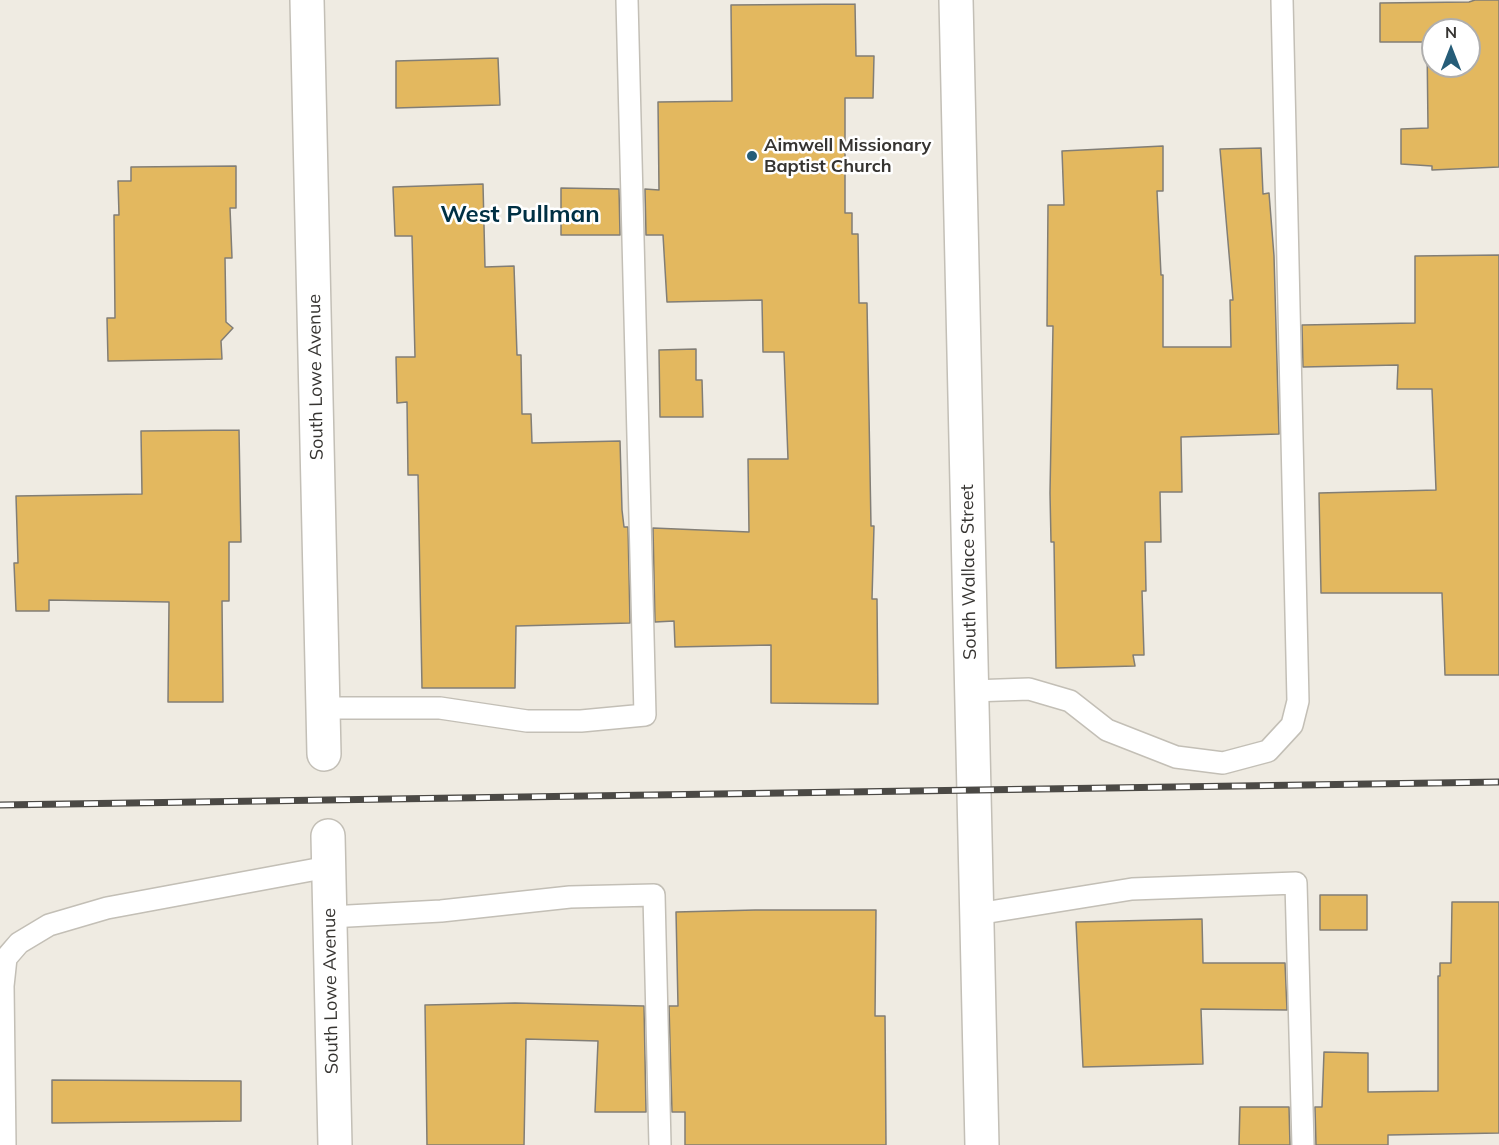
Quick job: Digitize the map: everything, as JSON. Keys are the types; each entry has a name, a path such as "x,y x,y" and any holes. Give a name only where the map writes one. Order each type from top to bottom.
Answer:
{"street":[{"name":"South Lowe Avenue","path":"307,0 324,754"},
{"name":"South Wallace Street","path":"956,0 982,1145"},
{"name":"South Lowe Avenue","path":"328,852 335,1145"}],"lane":[{"path":"324,708 440,708 527,721 581,721 645,715 627,0"},
{"path":"972,691 1029,689 1070,701 1107,730 1176,757 1223,763 1268,751 1292,725 1298,701 1282,0"},
{"path":"5,1145 3,986 6,958 19,943 49,925 328,852"},
{"path":"977,914 1132,889 1296,883 1303,1145"},
{"path":"330,917 441,911 570,897 654,895 660,1145"}],"building":[{"path":"1499,0 1499,167 1432,170 1432,166 1401,164 1401,129 1428,128 1427,78 1481,78 1481,18 1421,18 1421,42 1380,42 1380,3"},
{"path":"855,4 856,56 874,56 873,98 845,98 845,213 852,213 852,234 858,234 859,303 867,303 871,526 874,526 872,599 877,599 878,704 771,703 771,645 675,647 674,621 655,622 653,528 749,532 748,459 788,459 784,352 763,352 762,300 667,302 663,235 646,235 645,189 659,190 658,102 732,101 731,5"},
{"path":"498,58 500,105 396,108 396,61"},
{"path":"1163,146 1163,191 1157,191 1161,275 1163,275 1163,347 1231,347 1230,300 1233,300 1220,149 1261,148 1263,194 1269,193 1274,256 1279,434 1181,437 1182,492 1160,492 1161,542 1145,542 1146,591 1142,591 1144,655 1133,655 1135,666 1056,668 1054,542 1051,542 1050,493 1053,326 1047,326 1048,205 1064,205 1062,151"},
{"path":"236,166 236,208 230,208 232,258 225,258 226,322 233,328 221,341 222,359 108,361 107,318 115,318 114,215 119,215 118,181 131,181 131,167"},
{"path":"483,184 485,267 514,266 517,355 521,355 522,414 531,414 532,443 620,441 622,510 624,527 628,527 630,623 516,626 515,688 422,688 418,475 408,475 407,402 397,403 396,357 415,357 412,236 395,236 393,187"},
{"path":"561,188 619,189 620,235 561,235"},
{"path":"1499,255 1499,675 1445,675 1442,593 1321,593 1319,493 1436,490 1432,389 1397,389 1398,365 1303,367 1302,325 1415,323 1415,256"},
{"path":"696,349 696,380 702,380 703,417 660,417 659,350"},
{"path":"239,430 241,542 229,542 229,601 222,601 223,702 168,702 169,602 49,600 49,611 16,611 14,563 18,563 16,496 142,494 141,431"},
{"path":"1320,895 1367,895 1367,930 1320,930"},
{"path":"1452,902 1499,902 1499,1133 1388,1135 1388,1145 1316,1145 1315,1107 1322,1107 1324,1052 1368,1053 1368,1092 1438,1091 1438,976 1440,976 1440,963 1451,963"},
{"path":"876,910 875,1016 885,1016 886,1145 685,1145 685,1112 672,1112 669,1006 678,1006 676,912"},
{"path":"1202,919 1203,963 1285,963 1287,1010 1201,1009 1203,1064 1083,1067 1076,922"},
{"path":"515,1003 644,1006 646,1112 595,1112 598,1041 526,1039 524,1145 427,1145 425,1005"},
{"path":"52,1080 241,1081 241,1121 52,1123"},
{"path":"1240,1107 1289,1107 1290,1145 1239,1145"}],"railway":[{"path":"0,805 1499,782"}],"place":[{"name":"Aimwell Missionary Baptist Church","path":"752,156"}],"district":[{"name":"West Pullman","path":"520,215"}]}
